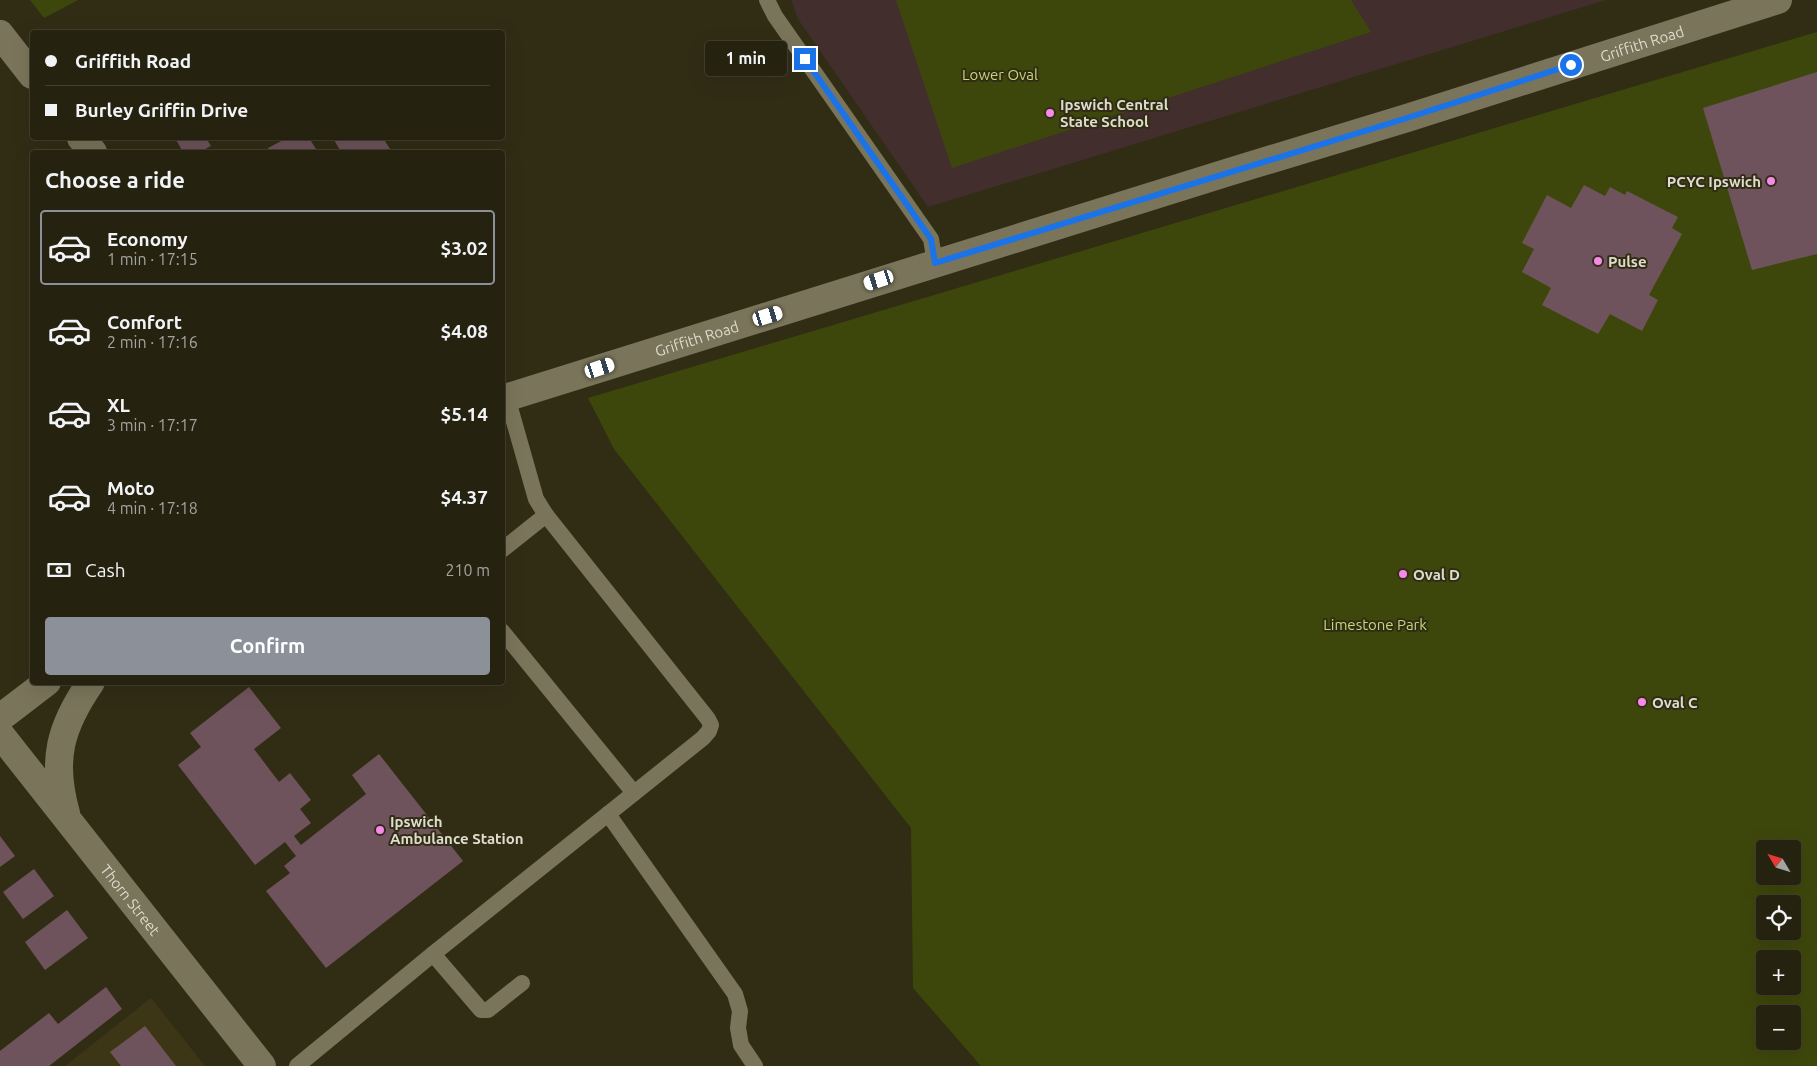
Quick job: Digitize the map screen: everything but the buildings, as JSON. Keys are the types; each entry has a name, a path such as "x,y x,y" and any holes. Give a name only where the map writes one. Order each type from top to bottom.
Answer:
{"street":[{"name":"Griffith Road","path":"505,398 1407,118 1778,0"},
{"path":"0,34 17,67"},
{"path":"84,140 91,150"},
{"path":"0,718 43,685"},
{"path":"67,820 58,776 60,745 68,722 89,685"},
{"name":"Thorn Street","path":"0,734 262,1066"}],"lane":[{"path":"767,0 775,16 931,239 935,263"},
{"path":"297,1066 433,954 703,738 711,725 546,515 536,498 505,398"},
{"path":"505,548 546,515"},
{"path":"505,635 634,793"},
{"path":"608,814 735,994 740,1011 738,1028 741,1045 755,1066"},
{"path":"433,954 481,1010 488,1010 522,983"}],"shaded area":[{"name":"Ipswich Central State School","path":"791,0 1606,0 928,207 798,19"},
{"path":"151,998 205,1066 65,1066"}],"green space":[{"path":"30,0 78,0 44,18"},
{"name":"Lower Oval","path":"896,0 1351,0 1371,32 952,168"},
{"name":"Limestone Park","path":"1817,32 1817,1066 981,1066 913,988 911,828 614,449 588,398"}],"place":[{"name":"Ipswich Central State School","path":"1050,113"},
{"name":"PCYC Ipswich","path":"1771,181"},
{"name":"Pulse","path":"1598,261"},
{"name":"Oval D","path":"1403,574"},
{"name":"Oval C","path":"1642,702"},
{"name":"Ipswich Ambulance Station","path":"380,830"}],"route":[{"path":"805,59 931,239 935,263 1407,118 1571,65"}]}
